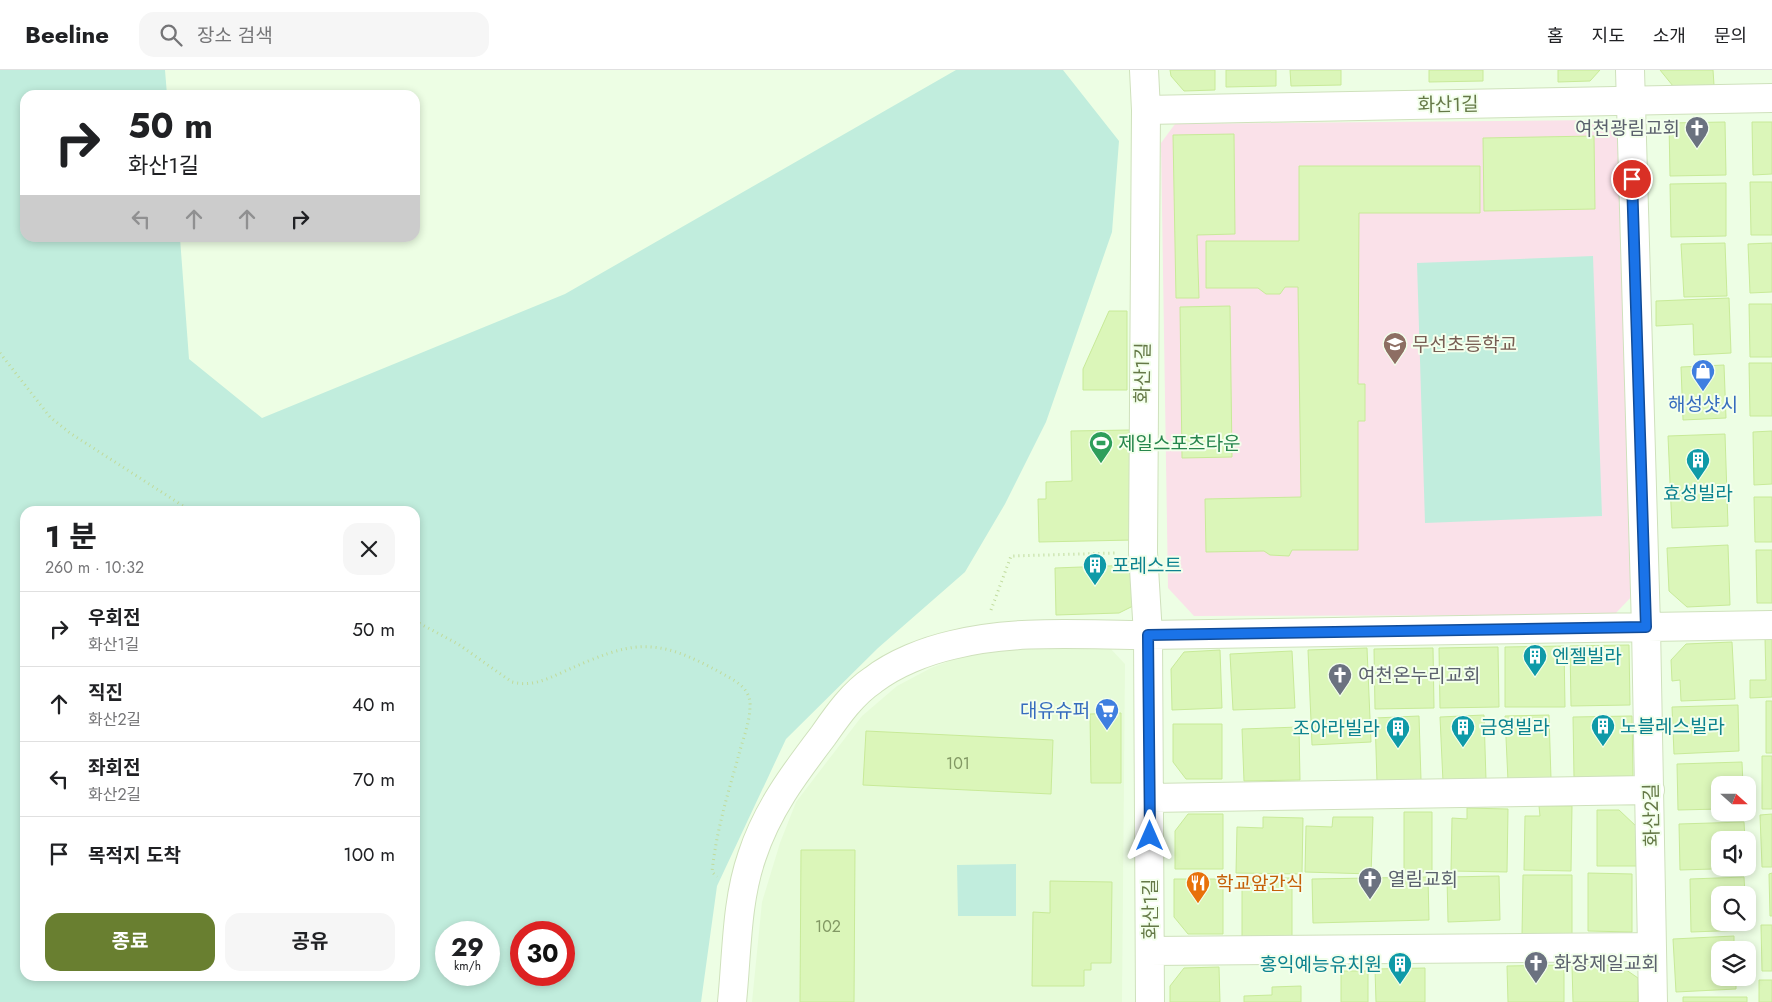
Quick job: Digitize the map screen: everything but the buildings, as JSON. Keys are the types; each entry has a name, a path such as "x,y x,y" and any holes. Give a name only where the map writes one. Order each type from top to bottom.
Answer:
{"street":[{"name":"화산1길","path":"1144,70 1146,110 1142,409 1143,552 1148,635 1150,1002"},
{"name":"화산2길","path":"1630,70 1646,627 1653,1002"},
{"name":"화산1길","path":"1146,110 1772,98"},
{"path":"732,1002 742,897 752,856 767,819 785,786 854,697 872,680 889,669 950,645 980,639 1055,634 1148,635 1343,630 1772,625"},
{"path":"1150,798 1650,790"},
{"path":"1150,951 1652,947"}],"path":[{"path":"0,353 50,417 70,433 183,506"},
{"path":"980,639 1011,556 1143,552"},
{"path":"420,624 458,644 512,682 522,685 539,683 606,653 643,646 662,648 680,654 738,682 748,694 749,715 716,839 712,872 742,897"}],"shaded area":[{"path":"0,70 165,70 167,90 20,90 20,242 180,242 189,359 262,418 565,294 956,70 1063,70 1119,141 1112,232 1046,422 1005,504 965,572 878,648 786,739 717,886 701,1002 0,1002"},
{"name":"무선초등학교","path":"1599,120 1620,139 1634,594 1614,615 1194,616 1168,588 1161,143 1175,124"},
{"path":"1593,256 1602,516 1425,523 1417,263"},
{"path":"1109,647 1125,664 1122,1002 752,1002 762,902 780,843 796,802 862,716 897,686 931,668 984,648"},
{"path":"1016,864 1016,916 958,916 957,865"}],"place":[{"name":"여천광림교회","path":"1697,149"},
{"name":"무선초등학교","path":"1395,365"},
{"name":"해성샷시","path":"1703,392"},
{"name":"제일스포츠타운","path":"1101,464"},
{"name":"효성빌라","path":"1698,481"},
{"name":"포레스트","path":"1095,586"},
{"name":"엔젤빌라","path":"1535,677"},
{"name":"여천온누리교회","path":"1340,696"},
{"name":"대유슈퍼","path":"1107,731"},
{"name":"노블레스빌라","path":"1603,747"},
{"name":"금영빌라","path":"1463,748"},
{"name":"조아라빌라","path":"1398,749"},
{"name":"열림교회","path":"1370,900"},
{"name":"학교앞간식","path":"1198,904"},
{"name":"화장제일교회","path":"1536,984"},
{"name":"홍익예능유치원","path":"1400,985"}],"route":[{"path":"1150,836 1148,635 1343,630 1646,627 1632,179"}]}
